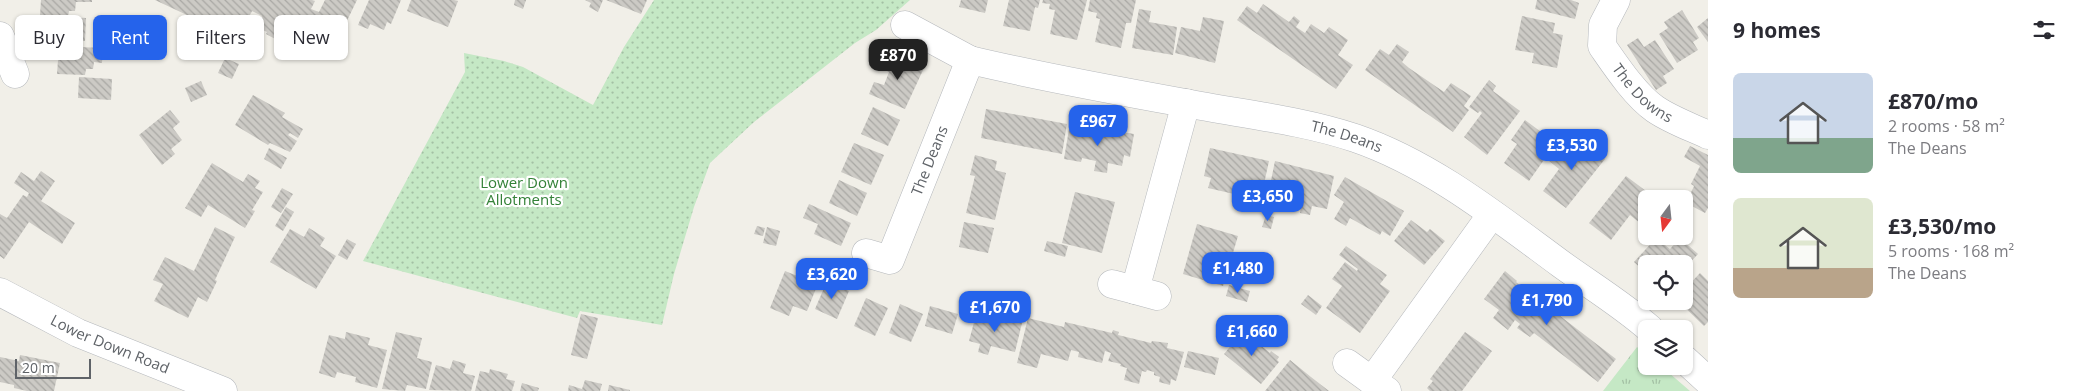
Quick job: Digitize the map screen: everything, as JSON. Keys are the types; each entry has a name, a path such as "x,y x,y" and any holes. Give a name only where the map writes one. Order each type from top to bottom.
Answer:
{"street":[{"name":"The Downs","path":"1616,0 1598,31 1602,46 1619,70 1649,105 1661,113 1708,135"},
{"name":"The Deans","path":"904,25 970,60 1186,104 1303,125 1358,139 1415,166 1492,214 1638,320"},
{"name":"The Deans","path":"889,260 970,60"},
{"path":"1134,290 1186,104"},
{"path":"1347,363 1380,386 1492,214"},
{"name":"Lower Down Road","path":"0,292 78,333 219,390"},
{"path":"1693,367 1708,381"}],"green space":[{"name":"Lower Down Allotments","path":"654,0 910,0 876,30 855,43 754,122 710,163 694,207 674,274 662,325 580,311 577,318 363,261 465,72 464,53 523,67 593,105 624,47"},
{"path":"1637,347 1638,375 1671,375 1690,391 1603,391"}],"building":[{"path":"41,0 92,0 92,2 76,2 75,11 69,11 68,15 40,15"},
{"path":"155,0 312,0 315,1 311,9 319,12 325,0 357,0 348,19 348,15 274,15 274,38 266,34 267,32 264,30 264,15 252,11 250,15 187,15"},
{"path":"369,0 401,0 391,24 387,22 384,30 370,24 368,29 358,25"},
{"path":"411,0 458,1 448,27 407,11"},
{"path":"515,0 526,0 523,9 514,5"},
{"path":"585,0 603,0 598,12 589,7 591,3"},
{"path":"606,0 647,0 641,14"},
{"path":"961,0 988,0 985,13 959,7"},
{"path":"1009,0 1040,0 1038,8 1035,7 1030,31 1003,26"},
{"path":"1043,0 1087,0 1077,40 1050,34 1055,10 1049,9 1050,4 1042,3"},
{"path":"1090,0 1136,0 1131,23 1126,23 1121,48 1095,42 1100,19 1096,18 1097,13 1088,11"},
{"path":"1537,0 1571,0 1579,3 1575,19 1535,9"},
{"path":"1263,4 1289,22 1294,16 1300,21 1296,27 1305,33 1311,24 1324,33 1329,27 1348,40 1338,55 1353,65 1336,89 1237,20 1247,6 1257,13"},
{"path":"1139,9 1151,11 1149,22 1177,27 1173,55 1132,48"},
{"path":"1682,10 1699,38 1693,42 1698,50 1677,63 1659,34 1668,28 1664,22"},
{"path":"1522,16 1555,23 1553,33 1563,35 1557,68 1532,63 1534,53 1515,50"},
{"path":"1203,17 1224,21 1215,63 1175,53 1181,27 1200,31"},
{"path":"83,18 86,18 85,41 83,41"},
{"path":"1708,18 1708,42 1697,27"},
{"path":"1638,38 1644,47 1655,40 1674,69 1663,76 1667,83 1656,90 1627,45"},
{"path":"1397,44 1409,52 1402,62 1409,68 1444,92 1451,83 1471,96 1464,106 1469,110 1453,132 1365,70 1380,49 1389,55"},
{"path":"83,47 93,48 93,60 102,60 102,63 94,62 93,69 86,69 85,75 57,74 58,60 83,60"},
{"path":"895,49 906,53 904,59 924,68 905,109 869,94 874,82 884,85"},
{"path":"224,60 239,64 232,79 218,73"},
{"path":"79,77 112,79 111,100 78,98"},
{"path":"1489,80 1496,86 1493,91 1520,111 1487,155 1464,137 1482,113 1480,111 1478,113 1469,107"},
{"path":"201,81 207,95 191,102 185,88"},
{"path":"253,95 285,113 282,117 303,129 298,138 290,133 288,135 297,141 290,152 270,143 268,145 235,125"},
{"path":"873,107 900,120 888,146 861,134"},
{"path":"986,109 1067,124 1062,154 981,138"},
{"path":"170,110 180,122 173,128 182,140 171,149 175,154 162,165 139,135"},
{"path":"1525,120 1556,143 1529,181 1504,163 1517,144 1511,140"},
{"path":"1070,123 1080,124 1079,128 1115,134 1116,131 1134,134 1130,157 1124,155 1122,166 1108,163 1107,173 1094,171 1096,161 1082,158 1081,162 1064,159"},
{"path":"1576,140 1605,159 1566,208 1543,191 1559,169 1548,160 1562,142 1570,148"},
{"path":"854,143 884,155 871,185 841,172"},
{"path":"1690,146 1708,155 1708,208 1705,213 1693,207 1692,190 1694,186 1691,184 1700,166 1684,157"},
{"path":"269,148 287,158 281,169 264,159"},
{"path":"1210,148 1269,161 1262,193 1235,187 1234,194 1208,188 1211,178 1204,176"},
{"path":"975,155 997,161 995,170 1006,173 995,220 966,213 975,176 970,175"},
{"path":"1275,161 1334,176 1327,209 1312,206 1310,215 1300,213 1302,202 1279,197 1280,193 1269,190"},
{"path":"212,163 243,182 248,174 260,181 255,188 263,192 252,210 255,211 245,228 208,205 201,217 185,208"},
{"path":"41,171 55,181 41,201 75,223 62,244 29,222 4,259 0,256 0,214 7,218 23,195 27,197 29,193 14,183 21,172 34,181"},
{"path":"1626,176 1645,190 1638,190 1638,222 1630,215 1611,240 1589,223"},
{"path":"1345,177 1404,211 1390,236 1382,231 1380,235 1350,218 1346,226 1334,219 1344,202 1334,195"},
{"path":"839,180 867,193 857,216 829,203"},
{"path":"282,188 293,194 281,213 271,207"},
{"path":"1075,192 1115,202 1102,253 1062,243"},
{"path":"809,204 851,223 841,246 814,234 818,224 803,218"},
{"path":"286,207 294,212 283,231 275,226"},
{"path":"1266,215 1274,217 1271,229 1262,227"},
{"path":"1411,220 1427,232 1430,229 1445,241 1424,265 1394,241"},
{"path":"964,222 994,228 988,253 959,247"},
{"path":"1197,224 1238,236 1223,286 1183,274"},
{"path":"757,226 765,228 763,236 754,234"},
{"path":"215,227 235,237 207,302 198,297 188,318 154,301 163,284 153,280 165,257 194,271"},
{"path":"767,227 780,231 776,246 763,243"},
{"path":"309,228 325,238 320,246 336,256 316,289 270,262 290,229 304,237"},
{"path":"347,239 356,244 347,260 338,255"},
{"path":"1047,241 1068,246 1065,257 1044,251"},
{"path":"1650,245 1665,245 1670,249 1674,245 1688,245 1698,254 1693,259 1693,255 1640,255"},
{"path":"1346,246 1387,275 1380,284 1390,291 1360,333 1326,308 1342,286 1332,279 1345,262 1357,271 1358,269 1339,255"},
{"path":"1638,258 1638,266 1634,262"},
{"path":"785,271 800,277 802,274 819,281 807,311 793,306 789,316 770,308"},
{"path":"1505,271 1516,282 1616,359 1598,382 1534,333 1530,337 1517,328 1520,324 1515,320 1508,330 1493,318 1499,310 1484,299"},
{"path":"1700,273 1708,281 1708,322 1704,326 1687,310 1693,310 1693,280"},
{"path":"827,281 849,291 837,319 815,309"},
{"path":"1229,285 1250,291 1247,302 1226,296"},
{"path":"1308,295 1322,306 1316,315 1301,304"},
{"path":"866,298 888,308 875,336 854,326"},
{"path":"900,304 923,314 911,342 889,333"},
{"path":"930,306 958,314 952,334 925,326"},
{"path":"977,311 1022,323 1015,352 991,346 988,355 978,352 980,344 969,341"},
{"path":"581,314 598,318 587,359 571,355"},
{"path":"1028,318 1064,327 1065,322 1112,333 1113,330 1119,332 1118,335 1151,343 1152,341 1168,343 1167,348 1184,352 1176,381 1171,379 1170,385 1159,382 1160,377 1154,375 1154,372 1147,370 1146,372 1142,371 1139,384 1124,380 1127,368 1120,366 1121,364 1108,361 1111,353 1105,351 1102,363 1078,357 1079,352 1071,350 1068,361 1041,354 1037,368 1017,363"},
{"path":"1243,331 1270,353 1271,351 1279,357 1277,360 1279,362 1261,384 1224,354"},
{"path":"346,332 370,338 368,345 387,350 377,388 355,382 356,377 337,372 335,378 319,373 329,335 345,339"},
{"path":"396,332 422,338 417,358 432,362 426,389 407,385 405,391 382,389"},
{"path":"1465,332 1492,351 1462,391 1430,391 1427,388 1433,381 1430,379"},
{"path":"1188,351 1219,358 1215,375 1184,367"},
{"path":"20,355 60,363 54,391 27,391 14,388 14,385 0,382 0,357 19,361"},
{"path":"453,360 466,364 463,373 475,376 471,391 429,390 436,365 450,369"},
{"path":"1290,360 1311,377 1329,391 1265,391"},
{"path":"490,369 508,374 506,379 515,381 512,391 475,391 480,371 489,373"},
{"path":"585,380 602,384 600,391 568,391 569,385 582,389"},
{"path":"522,383 539,388 538,391 520,391"},
{"path":"609,385 630,390 630,391 608,391"}]}
